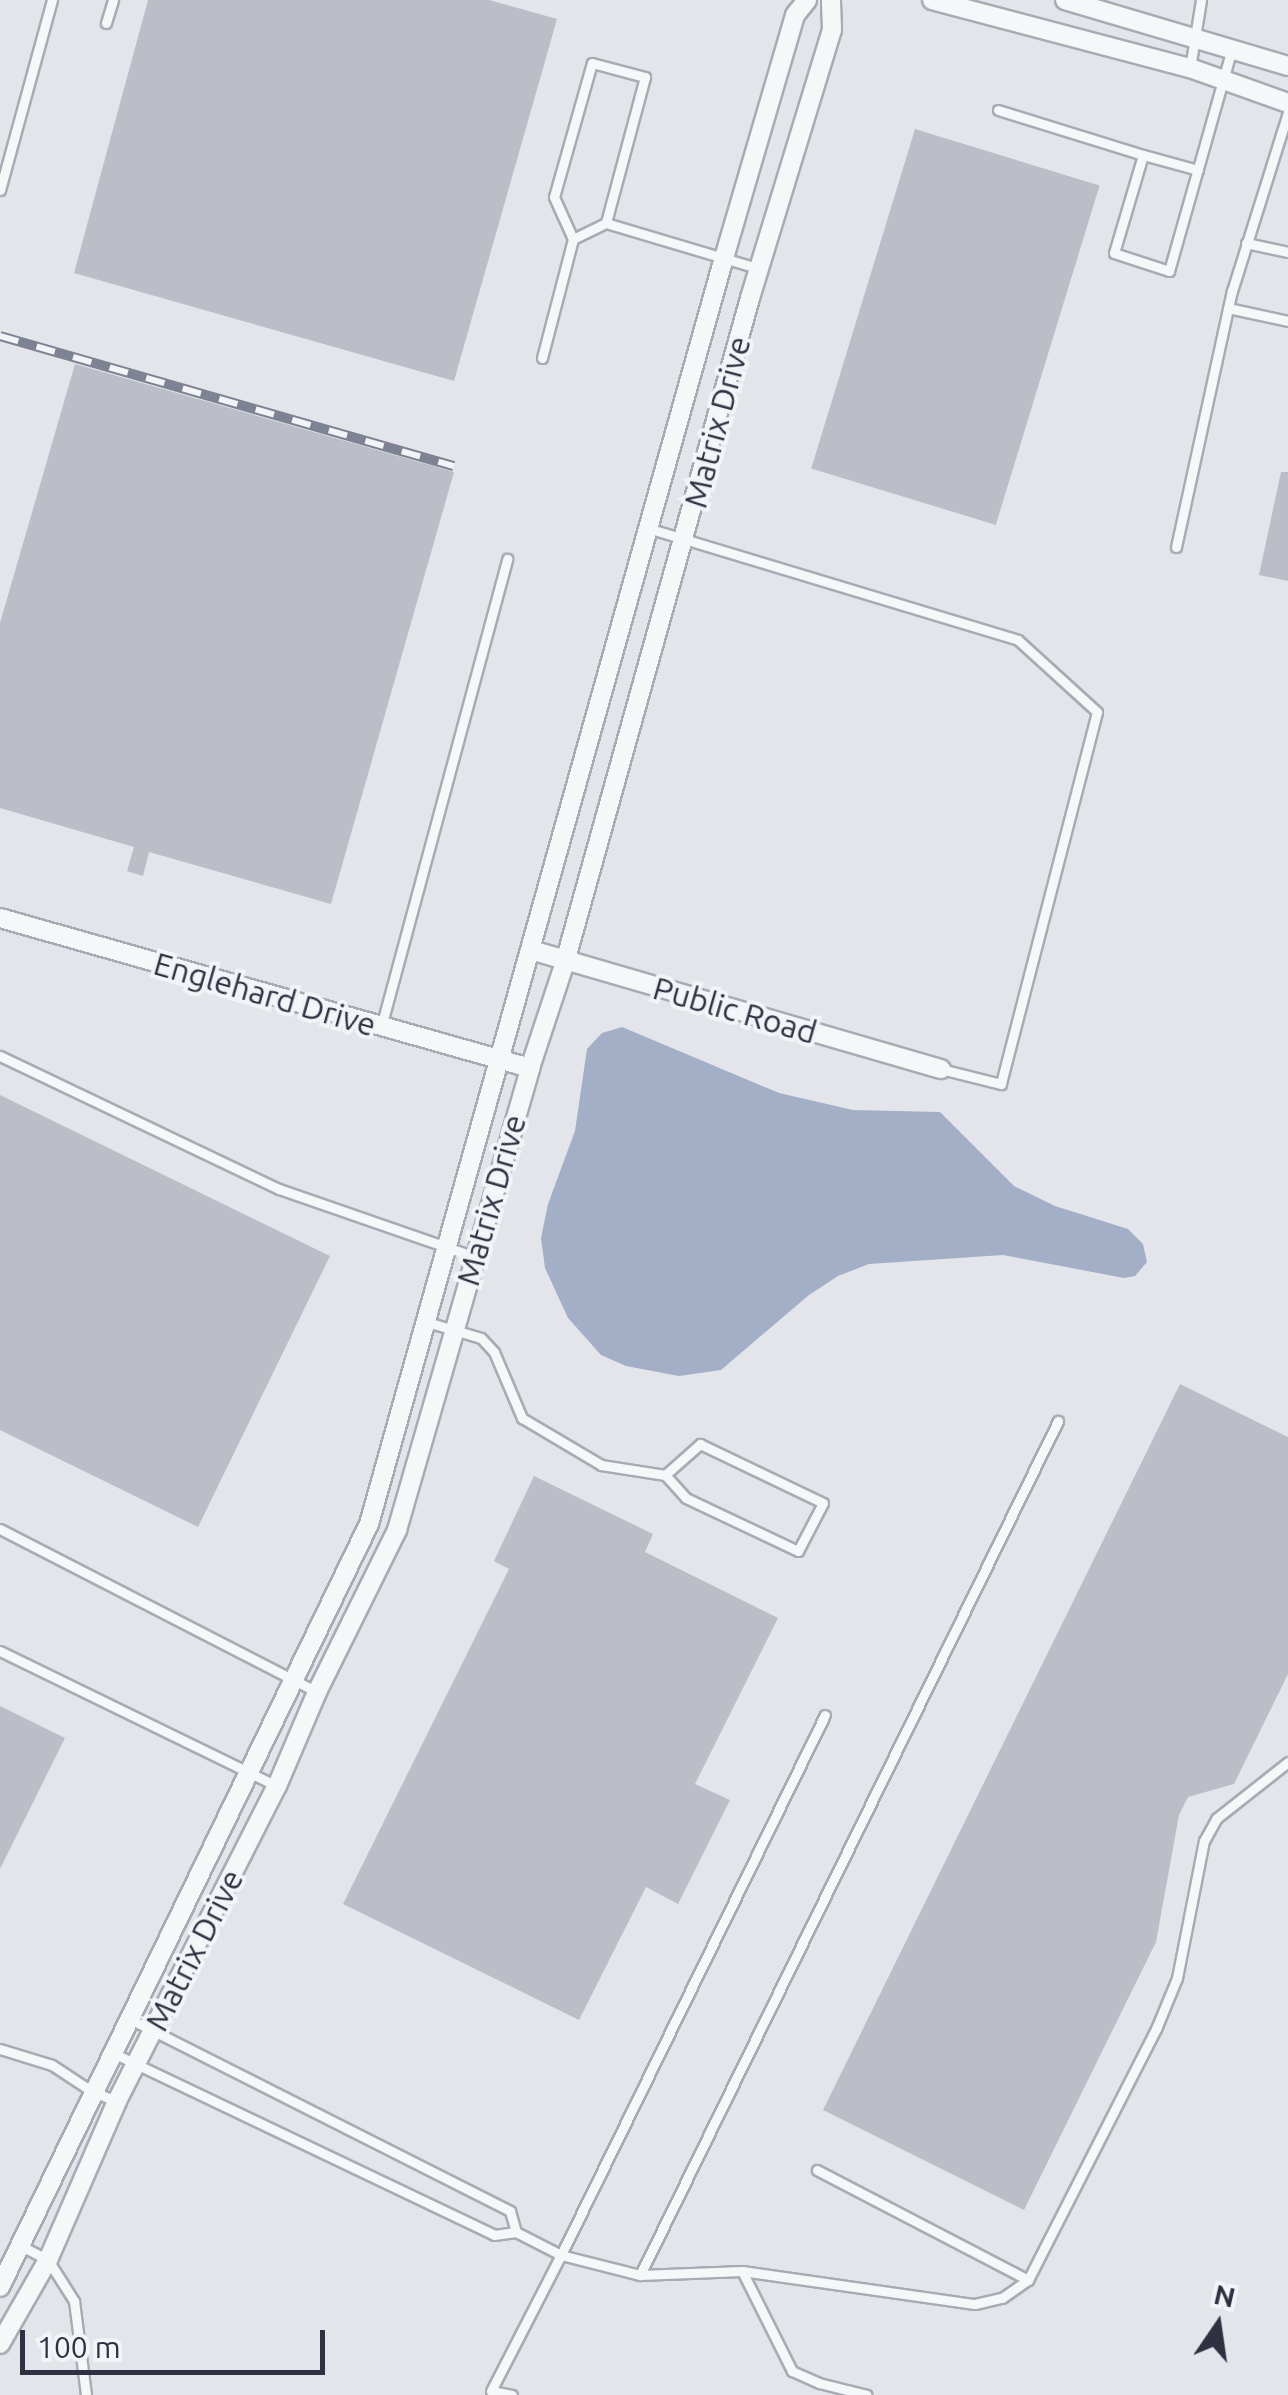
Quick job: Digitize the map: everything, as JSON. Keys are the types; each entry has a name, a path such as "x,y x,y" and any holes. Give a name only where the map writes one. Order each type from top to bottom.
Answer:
{"street":[{"name":"Matrix Drive","path":"0,2287 370,1524 724,258 795,14 808,0"},
{"name":"Matrix Drive","path":"0,2344 48,2260 136,2064 277,1786 397,1530 530,1068 566,962 760,269 832,30 831,0"},
{"path":"932,0 1190,68 1288,103"},
{"path":"1065,0 1288,66"},
{"name":"Englehard Drive","path":"0,918 530,1068"},
{"name":"Public Road","path":"531,950 940,1069"}],"lane":[{"path":"0,190 52,0"},
{"path":"106,23 113,0"},
{"path":"1190,68 1202,0"},
{"path":"1143,155 1114,254 1169,270 1232,48"},
{"path":"542,358 573,239 554,197 592,63 645,77 606,222"},
{"path":"998,110 1198,170"},
{"path":"1176,547 1228,308 1288,112"},
{"path":"573,239 606,222 760,269"},
{"path":"1246,244 1288,252"},
{"path":"1228,308 1288,321"},
{"path":"651,529 1018,640 1098,712 1002,1084 940,1069"},
{"path":"381,1027 508,558"},
{"path":"0,1056 279,1189 475,1257"},
{"path":"424,1321 481,1338 494,1352 522,1418 602,1465 665,1475 686,1498 798,1551 822,1503 700,1444 665,1475"},
{"path":"640,2274 1058,1422"},
{"path":"0,1530 318,1692"},
{"path":"0,1651 277,1786"},
{"path":"512,2395 490,2393 825,1715"},
{"path":"113,2053 494,2235 516,2232 561,2255 640,2274 742,2272 975,2304 1002,2298 1028,2280 1156,2029 1177,1978 1204,1841 1217,1818 1288,1762"},
{"path":"128,2019 510,2211 516,2232"},
{"path":"0,2049 52,2065 93,2092 118,2102"},
{"path":"817,2170 1028,2280"},
{"path":"21,2246 48,2260 74,2302 86,2395"},
{"path":"742,2272 792,2370 868,2395"}],"water":[{"path":"622,1027 779,1093 853,1110 940,1112 1014,1186 1055,1206 1128,1229 1143,1244 1147,1262 1135,1276 1124,1278 1003,1255 869,1264 838,1276 809,1295 721,1370 679,1376 626,1366 601,1355 568,1318 545,1268 541,1238 548,1204 575,1131 587,1049 602,1033"}],"building":[{"path":"148,0 489,0 557,19 454,381 74,273"},
{"path":"915,129 1100,185 996,525 811,468"},
{"path":"75,364 454,472 331,904 149,852 143,876 127,871 134,847 0,808 0,623"},
{"path":"1281,472 1288,472 1288,581 1259,575"},
{"path":"0,1095 330,1256 198,1527 0,1430"},
{"path":"1180,1384 1288,1437 1288,1674 1234,1784 1188,1797 1179,1815 1156,1942 1024,2210 823,2110"},
{"path":"534,1476 653,1534 645,1552 778,1618 695,1784 730,1800 678,1904 646,1887 579,2020 343,1904 509,1569 494,1561"},
{"path":"0,1706 65,1738 0,1869"}],"railway":[{"path":"0,336 454,466"}]}
